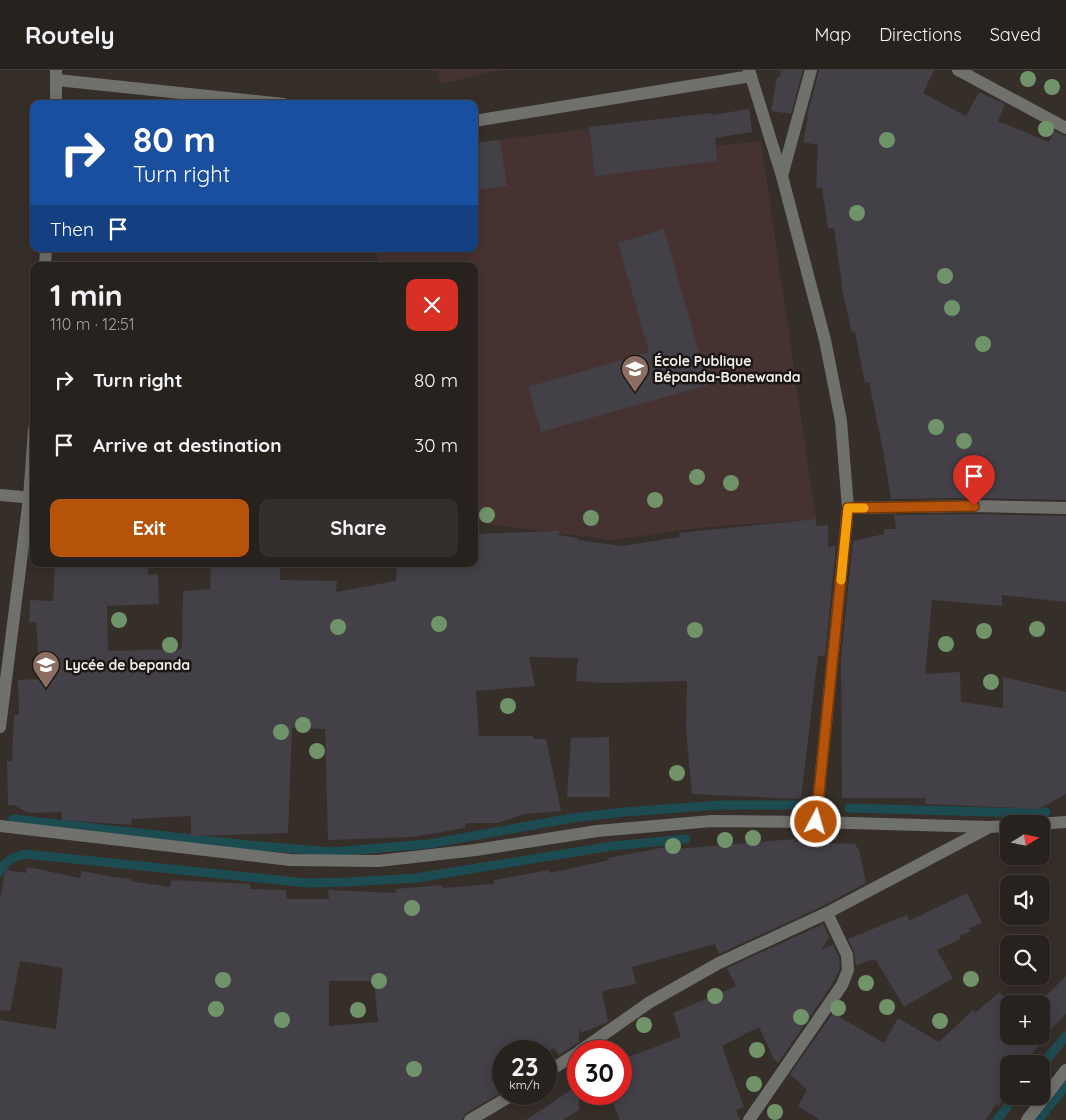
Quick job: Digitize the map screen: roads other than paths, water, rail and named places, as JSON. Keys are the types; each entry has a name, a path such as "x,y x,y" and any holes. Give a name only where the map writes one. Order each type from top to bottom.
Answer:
{"street":[{"path":"782,176 811,70"},
{"path":"958,70 1066,128"},
{"path":"478,121 750,73 782,176 825,340 841,421 848,508 816,822"},
{"path":"56,100 57,75 253,100"},
{"path":"0,495 30,498"},
{"path":"0,727 30,505"},
{"path":"848,508 974,506 1066,508"},
{"path":"0,826 290,860 378,861 476,850 607,830 712,821 1000,827"},
{"path":"1050,823 1066,822"},
{"path":"597,1040 650,1002 702,973 827,913 989,828"},
{"path":"749,1120 842,985 848,970 847,955 827,913"},
{"path":"1027,1120 1066,1070"},
{"path":"470,1120 495,1105"}],"waterway":[{"path":"13,819 247,845 332,852 429,844 572,818 624,812 720,805 796,805"},
{"path":"849,808 1046,812"},
{"path":"0,872 10,860 25,854 307,883 347,882 416,878 612,846 686,839"},
{"path":"1050,1055 1066,1036"},
{"path":"1038,1120 1066,1086"},
{"path":"997,1120 1009,1105"}],"place":[{"name":"École Publique Bépanda-Bonewanda","path":"635,393"},
{"name":"Lycée de bepanda","path":"46,689"}]}
